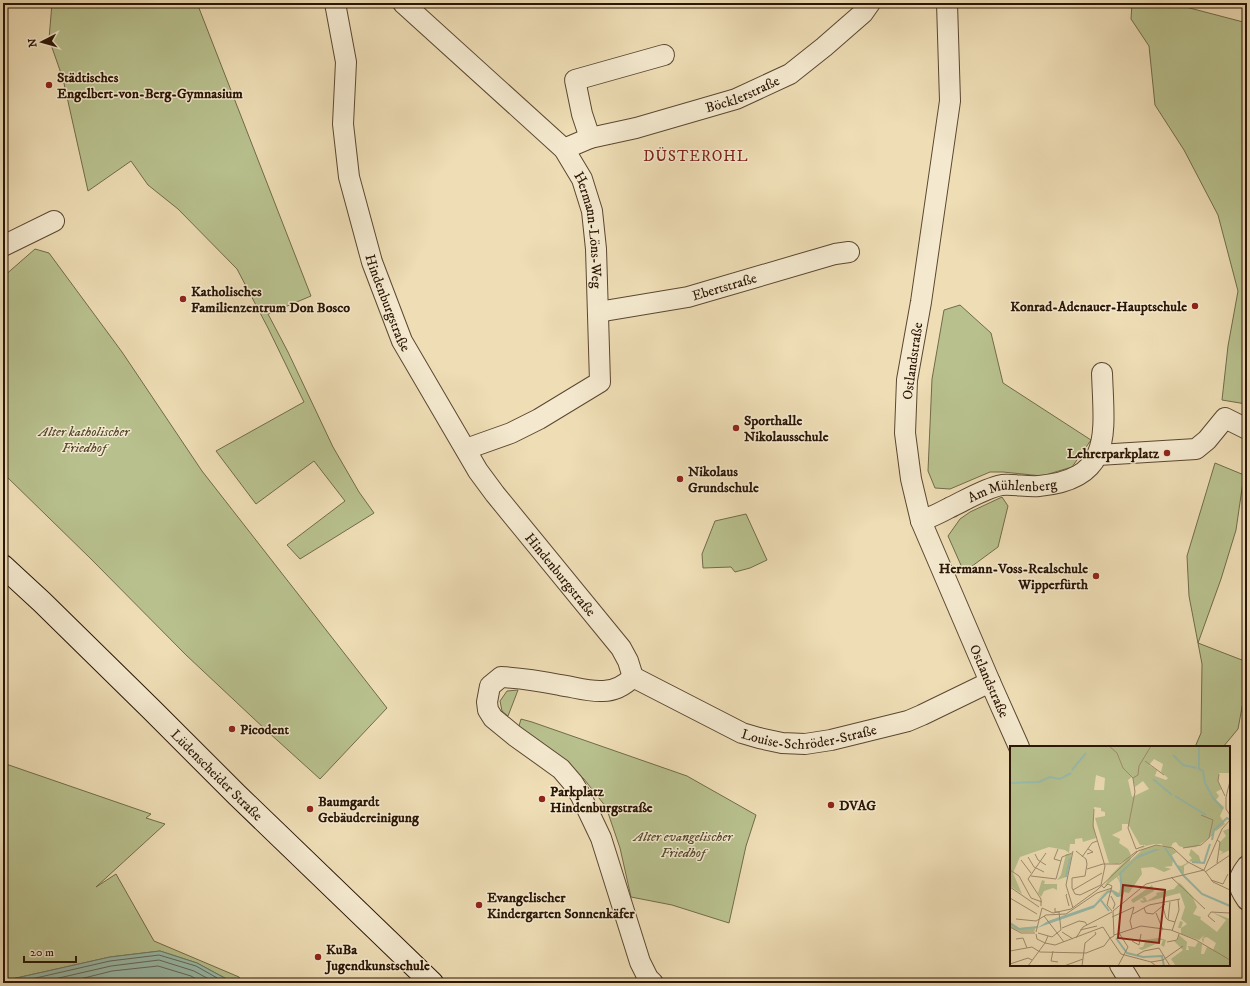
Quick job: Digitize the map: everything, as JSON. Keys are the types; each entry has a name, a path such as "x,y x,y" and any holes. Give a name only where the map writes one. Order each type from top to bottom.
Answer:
{"main road":[{"name":"Lüdenscheider Straße","path":"3,566 47,607 237,795 432,983"}],"street":[{"name":"Hindenburgstraße","path":"335,3 346,62 343,124 349,177 372,262 402,340 478,471 495,494 621,648 628,661 633,676"},
{"name":"Hermann-Löns-Weg","path":"403,3 564,149 582,178 592,211 596,250 600,382 511,433 466,449"},
{"name":"Böcklerstraße","path":"564,149 590,138 636,128 736,99 790,74 835,38 863,13 870,3"},
{"name":"Ostlandstraße","path":"947,3 950,101 922,302 907,380 905,433 911,479 921,521 1019,746"},
{"path":"590,138 582,114 575,80 664,55"},
{"path":"3,246 54,221"},
{"name":"Ebertstraße","path":"598,312 688,297 835,254 849,252"},
{"name":"Am Mühlenberg","path":"921,521 978,493 1002,485 1037,486 1062,482 1078,477 1091,465 1098,455 1103,441 1104,414 1102,373"},
{"path":"1098,455 1196,449 1207,440 1225,418 1247,429"},
{"path":"633,676 622,686 603,691 589,691 518,678 501,677 490,686 487,702 488,710 493,718 560,769 573,783 581,796 603,845 640,962 648,978 653,983"},
{"name":"Louise-Schröder-Straße","path":"633,676 742,733 782,743 805,744 831,740 908,721 990,682"},
{"path":"1241,896 1238,883 1240,874 1247,866"},
{"path":"1121,966 1131,983"}],"green space":[{"path":"52,3 197,3 311,296 268,314 288,352 333,447 359,492 374,513 300,559 287,545 345,501 314,461 256,504 216,451 304,402 237,269 178,209 148,185 131,161 88,191 63,79 49,39"},
{"path":"1132,3 1182,3 1182,6 1247,23 1246,404 1222,400 1228,346 1238,291 1218,215 1184,150 1155,105 1149,46 1131,19"},
{"name":"Alter katholischer Friedhof","path":"35,249 49,253 122,352 202,471 387,708 320,779 186,655 5,475 3,471 3,277"},
{"path":"960,305 991,333 1003,383 1091,440 1072,467 1042,476 990,472 950,489 935,488 928,471 932,379 944,310"},
{"path":"1215,463 1244,475 1236,530 1221,579 1198,643 1247,662 1243,702 1238,729 1224,746 1195,746 1201,733 1202,664 1189,596 1187,556"},
{"path":"1002,497 1008,506 998,547 964,572 948,536 960,519 970,512"},
{"path":"746,514 767,560 750,568 735,572 731,567 703,568 702,554 715,521"},
{"path":"518,690 508,716 502,711 500,701 507,691"},
{"name":"Alter evangelischer Friedhof","path":"521,719 687,776 756,815 746,846 729,923 672,905 631,897 620,848 606,807 584,779 563,760 521,733 519,726"},
{"path":"3,763 151,814 146,818 165,824 96,887 116,874 154,941 239,977 244,983 234,983 197,963 160,951 110,957 3,981"}],"water":[{"path":"160,951 197,963 234,983 3,983 3,981 110,957"}],"place":[{"name":"Städtisches Engelbert-von-Berg-Gymnasium","path":"49,85"},
{"name":"Katholisches Familienzentrum Don Bosco","path":"183,299"},
{"name":"Konrad-Adenauer-Hauptschule","path":"1195,306"},
{"name":"Sporthalle Nikolausschule","path":"736,428"},
{"name":"Lehrerparkplatz","path":"1167,453"},
{"name":"Nikolaus Grundschule","path":"680,479"},
{"name":"Hermann-Voss-Realschule Wipperfürth","path":"1096,576"},
{"name":"Picodent","path":"232,729"},
{"name":"Parkplatz Hindenburgstraße","path":"542,799"},
{"name":"DVAG","path":"831,805"},
{"name":"Baumgardt Gebäudereinigung","path":"310,809"},
{"name":"Evangelischer Kindergarten Sonnenkäfer","path":"479,905"},
{"name":"KuBa Jugendkunstschule","path":"318,957"}],"district":[{"name":"DÜSTEROHL","path":"696,156"}]}
